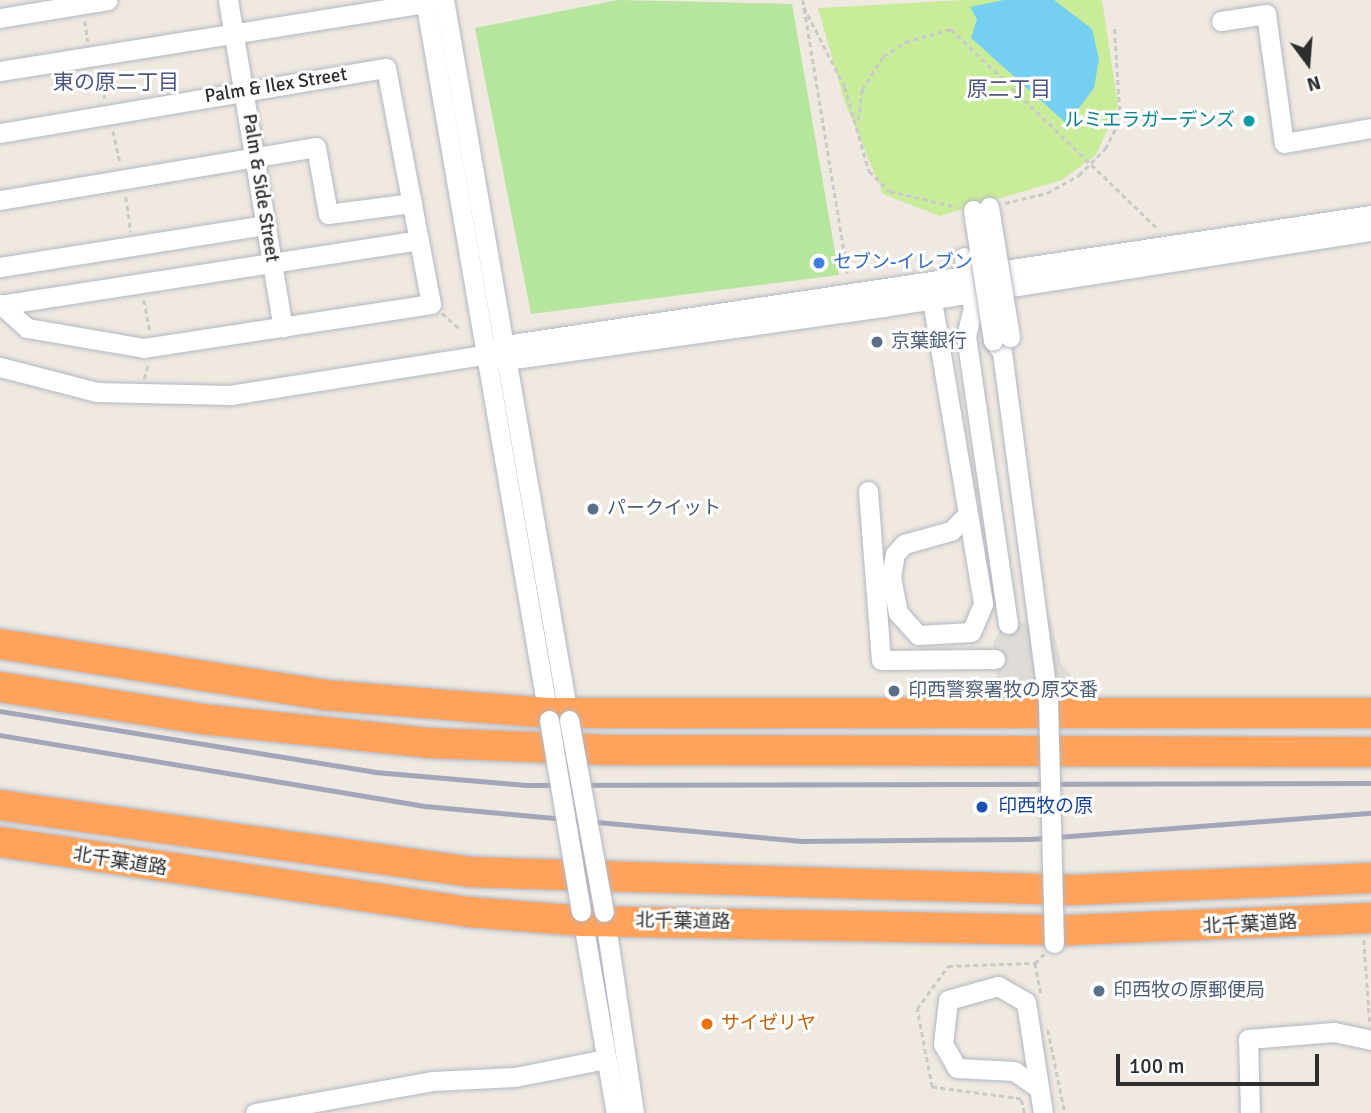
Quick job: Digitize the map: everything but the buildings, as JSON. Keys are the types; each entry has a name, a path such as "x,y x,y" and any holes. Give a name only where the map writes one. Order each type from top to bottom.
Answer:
{"highway":[{"path":"0,644 324,695 559,716 1371,713"},
{"path":"0,687 201,719 443,743 1371,752"},
{"path":"1240,712 1276,723 1371,730"},
{"name":"北千葉道路","path":"0,805 469,872 1070,890 1371,878"},
{"name":"北千葉道路","path":"0,842 469,912 1224,927 1367,927"},
{"path":"1224,927 1371,903"}],"street":[{"path":"0,18 107,0"},
{"name":"Palm & Side Street","path":"228,0 283,327"},
{"path":"0,71 235,41 434,1"},
{"path":"434,1 506,352 559,716 593,916 634,1113"},
{"path":"434,1 482,355 559,716"},
{"path":"1221,21 1266,14 1284,143 1371,128"},
{"name":"Palm & Ilex Street","path":"0,134 244,90 386,68 412,203"},
{"path":"0,200 254,154 316,147 328,214 412,203 431,304 153,346 40,331 0,305"},
{"path":"981,209 1002,343 1048,700 1051,946"},
{"path":"0,368 97,392 230,395 482,355 931,291 967,276 1371,215"},
{"path":"0,267 266,225"},
{"path":"967,276 1371,231"},
{"path":"0,305 419,240"},
{"path":"967,276 965,336 1008,624"},
{"path":"931,291 966,516 983,604 980,621 971,632 918,635 898,613 891,578 895,554 904,544 951,531 966,516"},
{"path":"868,491 881,660 995,659"},
{"path":"593,916 606,1059 616,1113"},
{"path":"1037,1056 1014,1071 967,1073 947,1059 941,1025 948,1000 998,986 1013,990 1026,1002 1037,1056 1037,1087 1043,1113"},
{"path":"1251,1113 1248,1039 1334,1032 1371,1040"},
{"path":"255,1113 606,1059"},
{"path":"1014,1071 1037,1087"}],"path":[{"path":"803,0 848,274"},
{"path":"804,7 858,120 869,171 890,191 981,209 1047,193 1079,175 1105,149 1120,119 1114,26"},
{"path":"858,120 862,90 883,56 905,42 951,29 1159,230"},
{"path":"99,70 123,177 133,244"},
{"path":"140,283 153,346 144,380"},
{"path":"431,304 460,329"},
{"path":"1367,927 1371,1031"},
{"path":"1033,949 1051,946"},
{"path":"1024,1113 1021,1098 932,1087 917,1009 948,966 1035,963 1043,1004"},
{"path":"1046,1018 1065,1113"}],"green space":[{"path":"618,0 792,4 839,275 531,314 475,28"},
{"path":"964,0 1102,0 1118,105 1096,155 1062,180 940,216 883,194 844,100 818,8"}],"shaded area":[{"path":"1051,619 1061,664 1094,702 1000,701 993,644 1003,625"}],"water":[{"path":"1004,0 1054,0 1092,29 1099,59 1094,88 1067,124 971,38 977,19 970,7"}],"railway":[{"path":"0,711 375,772 528,785 1371,783"},
{"path":"0,735 425,806 801,841 1031,839 1371,813"}],"place":[{"name":"ルミエラガーデンズ","path":"1249,121"},
{"name":"セブン-イレブン","path":"819,263"},
{"name":"京葉銀行","path":"877,342"},
{"name":"パークイット","path":"593,509"},
{"name":"印西警察署牧の原交番","path":"894,691"},
{"name":"印西牧の原","path":"982,807"},
{"name":"印西牧の原郵便局","path":"1099,991"},
{"name":"サイゼリヤ","path":"707,1024"}],"district":[{"name":"東の原二丁目","path":"116,82"},
{"name":"原二丁目","path":"1009,89"}]}
